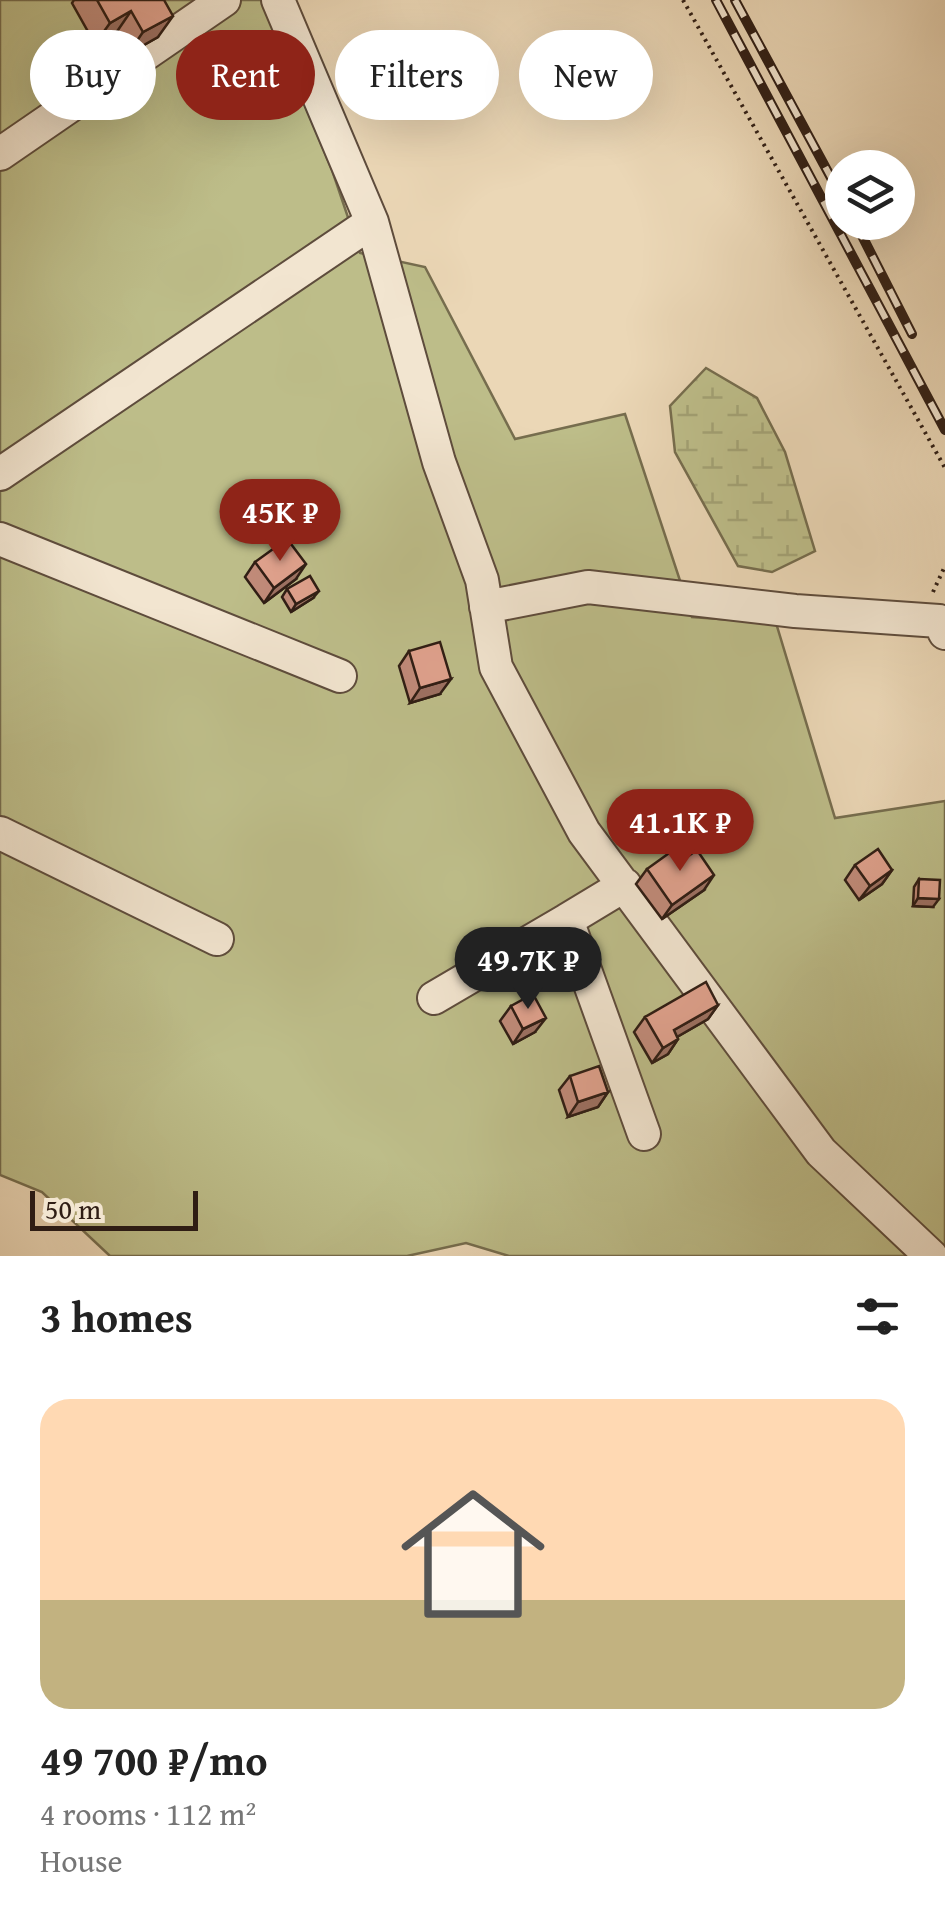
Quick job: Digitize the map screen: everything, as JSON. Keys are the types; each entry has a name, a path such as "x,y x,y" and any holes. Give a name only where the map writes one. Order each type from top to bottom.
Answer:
{"lane":[{"path":"0,154 224,0"},
{"path":"278,0 372,222 438,462 482,580 496,667 584,832 821,1152 931,1256"},
{"path":"0,474 372,222"},
{"path":"0,539 340,676"},
{"path":"486,607 588,587 795,611 938,621 945,633"},
{"path":"0,833 216,939"},
{"path":"434,998 625,884"},
{"path":"566,920 644,1134"}],"path":[{"path":"683,0 945,468"}],"green space":[{"path":"0,0 261,0 274,30 176,30 176,120 311,120 360,253 425,267 515,439 625,414 692,617 776,623 835,818 945,801 945,1256 509,1256 466,1243 407,1256 110,1256 42,1192 0,1175"},
{"path":"706,368 757,398 785,452 815,551 772,572 738,566 675,452 670,406"}],"building":[{"path":"97,0 164,0 173,16 147,30 142,30 131,11 110,23"},
{"path":"280,544 284,549 291,544 306,564 274,588 255,562"},
{"path":"310,576 319,591 296,604 287,589"},
{"path":"440,642 451,679 420,688 409,651"},
{"path":"679,846 687,857 697,850 714,875 672,905 647,869"},
{"path":"878,849 892,870 870,886 855,865"},
{"path":"919,879 940,880 939,899 918,898"},
{"path":"706,982 718,1005 674,1030 678,1039 663,1048 645,1017"},
{"path":"533,994 546,1018 523,1029 511,1006"},
{"path":"599,1066 608,1092 578,1102 570,1076"}],"railway":[{"path":"716,0 945,430"},
{"path":"735,0 825,167"},
{"path":"864,240 912,334"}]}
